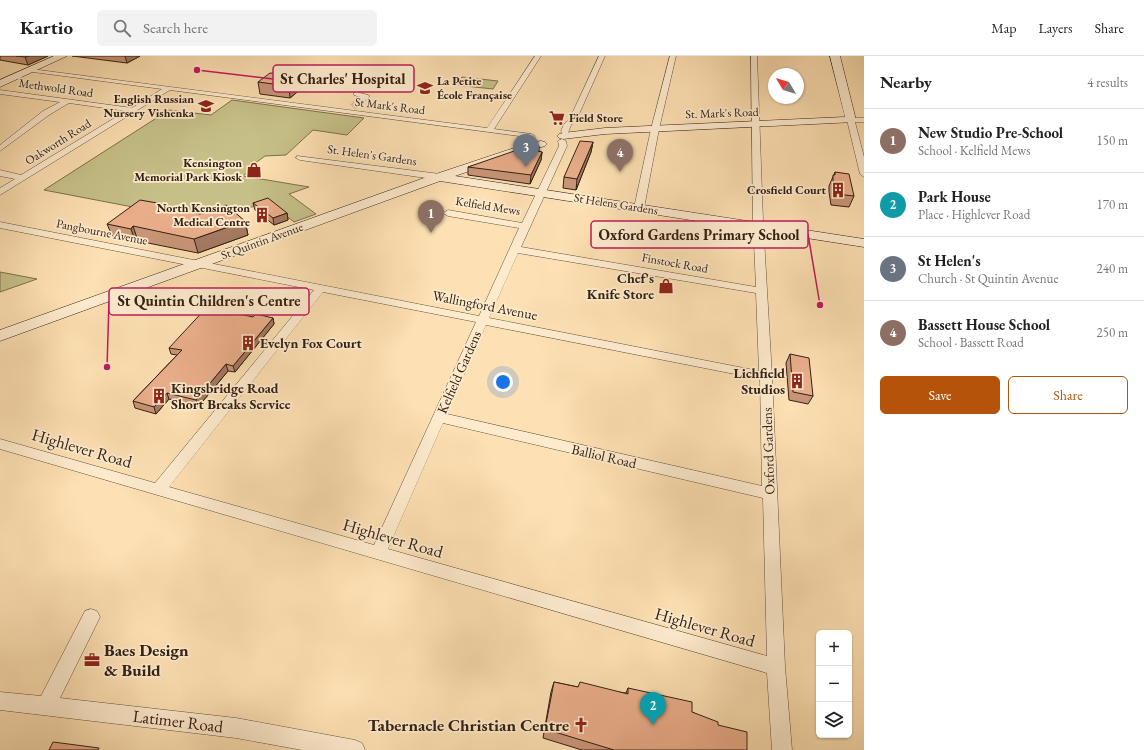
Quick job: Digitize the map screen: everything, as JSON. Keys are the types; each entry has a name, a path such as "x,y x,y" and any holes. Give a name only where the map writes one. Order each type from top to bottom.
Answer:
{"main road":[{"path":"0,84 62,56"},
{"path":"835,56 851,120"},
{"name":"St. Mark's Road","path":"548,139 605,131 851,120"},
{"name":"St. Mark's Road","path":"548,139 575,126 605,131"},
{"name":"St Quintin Avenue","path":"0,336 548,139"},
{"name":"St Helens Gardens","path":"440,177 864,243"}],"street":[{"path":"489,130 538,56"},
{"path":"575,126 602,56"},
{"path":"639,208 655,129 673,56"},
{"name":"Oxford Gardens","path":"754,56 758,226 766,376 776,667 782,750"},
{"name":"St Mark's Road","path":"33,70 169,88 354,103 489,130 548,139"},
{"name":"Oakworth Road","path":"0,192 169,88"},
{"name":"Methwold Road","path":"0,92 133,110"},
{"path":"0,150 46,113 68,101"},
{"path":"851,120 864,174"},
{"name":"St. Mark's Road","path":"851,120 864,120"},
{"name":"Kelfield Gardens","path":"378,553 525,226 542,193 548,139"},
{"name":"St. Helen's Gardens","path":"300,158 440,177"},
{"path":"0,173 23,178"},
{"name":"Kelfield Mews","path":"448,213 525,226"},
{"name":"Pangbourne Avenue","path":"0,225 199,264"},
{"name":"Finstock Road","path":"515,249 761,291"},
{"name":"Wallingford Avenue","path":"199,264 766,376"},
{"path":"158,490 321,288"},
{"name":"Balliol Road","path":"439,417 770,494"},
{"name":"Highlever Road","path":"0,444 776,667"},
{"path":"47,705 92,617"},
{"name":"Latimer Road","path":"0,701 47,705 236,728 354,750"}],"shaded area":[{"path":"462,77 498,81 493,89 456,85"},
{"path":"232,100 364,118 347,135 313,130 286,155 265,156 254,164 254,167 243,176 309,187 289,194 316,214 294,222 268,201 211,222 44,190 169,110 211,115"},
{"path":"0,272 37,279 0,292"}],"building":[{"path":"270,73 301,76 289,86 258,82"},
{"path":"580,141 593,142 577,179 564,177"},
{"path":"529,144 539,146 537,151 542,152 531,175 468,167 520,149 525,150"},
{"path":"835,172 849,174 854,196 836,194 833,182 833,175 835,175"},
{"path":"268,198 287,213 273,218 253,203"},
{"path":"140,200 163,204 160,206 200,214 226,205 245,221 194,239 133,226 131,229 107,224"},
{"path":"207,307 253,317 256,314 273,318 233,366 226,364 196,400 167,393 154,407 133,401 182,350 169,348"},
{"path":"790,354 809,358 813,396 793,392"},
{"path":"554,682 578,687 580,682 628,694 628,688 692,702 692,712 718,722 718,725 747,732 747,750 614,750 545,729"},
{"path":"53,742 99,748 98,750 49,750"}],"tunnel":[{"path":"353,107 359,101"}],"place":[{"name":"St Charles' Hospital","path":"197,70"},
{"name":"La Petite École Française","path":"425,88"},
{"name":"English Russian Nursery Vishenka","path":"206,106"},
{"name":"Field Store","path":"557,118"},
{"name":"St Helen's","path":"526,167"},
{"name":"Kensington Memorial Park Kiosk","path":"254,170"},
{"name":"Bassett House School","path":"620,172"},
{"name":"Crosfield Court","path":"838,190"},
{"name":"North Kensington Medical Centre","path":"262,215"},
{"name":"New Studio Pre-School","path":"431,233"},
{"name":"Chef's Knife Store","path":"666,286"},
{"name":"Oxford Gardens Primary School","path":"820,305"},
{"name":"Evelyn Fox Court","path":"248,343"},
{"name":"St Quintin Children's Centre","path":"107,367"},
{"name":"Lichfield Studios","path":"797,381"},
{"name":"Kingsbridge Road Short Breaks Service","path":"159,396"},
{"name":"Baes Design & Build","path":"92,660"},
{"name":"Tabernacle Christian Centre","path":"581,725"},
{"name":"Park House","path":"653,725"}]}
